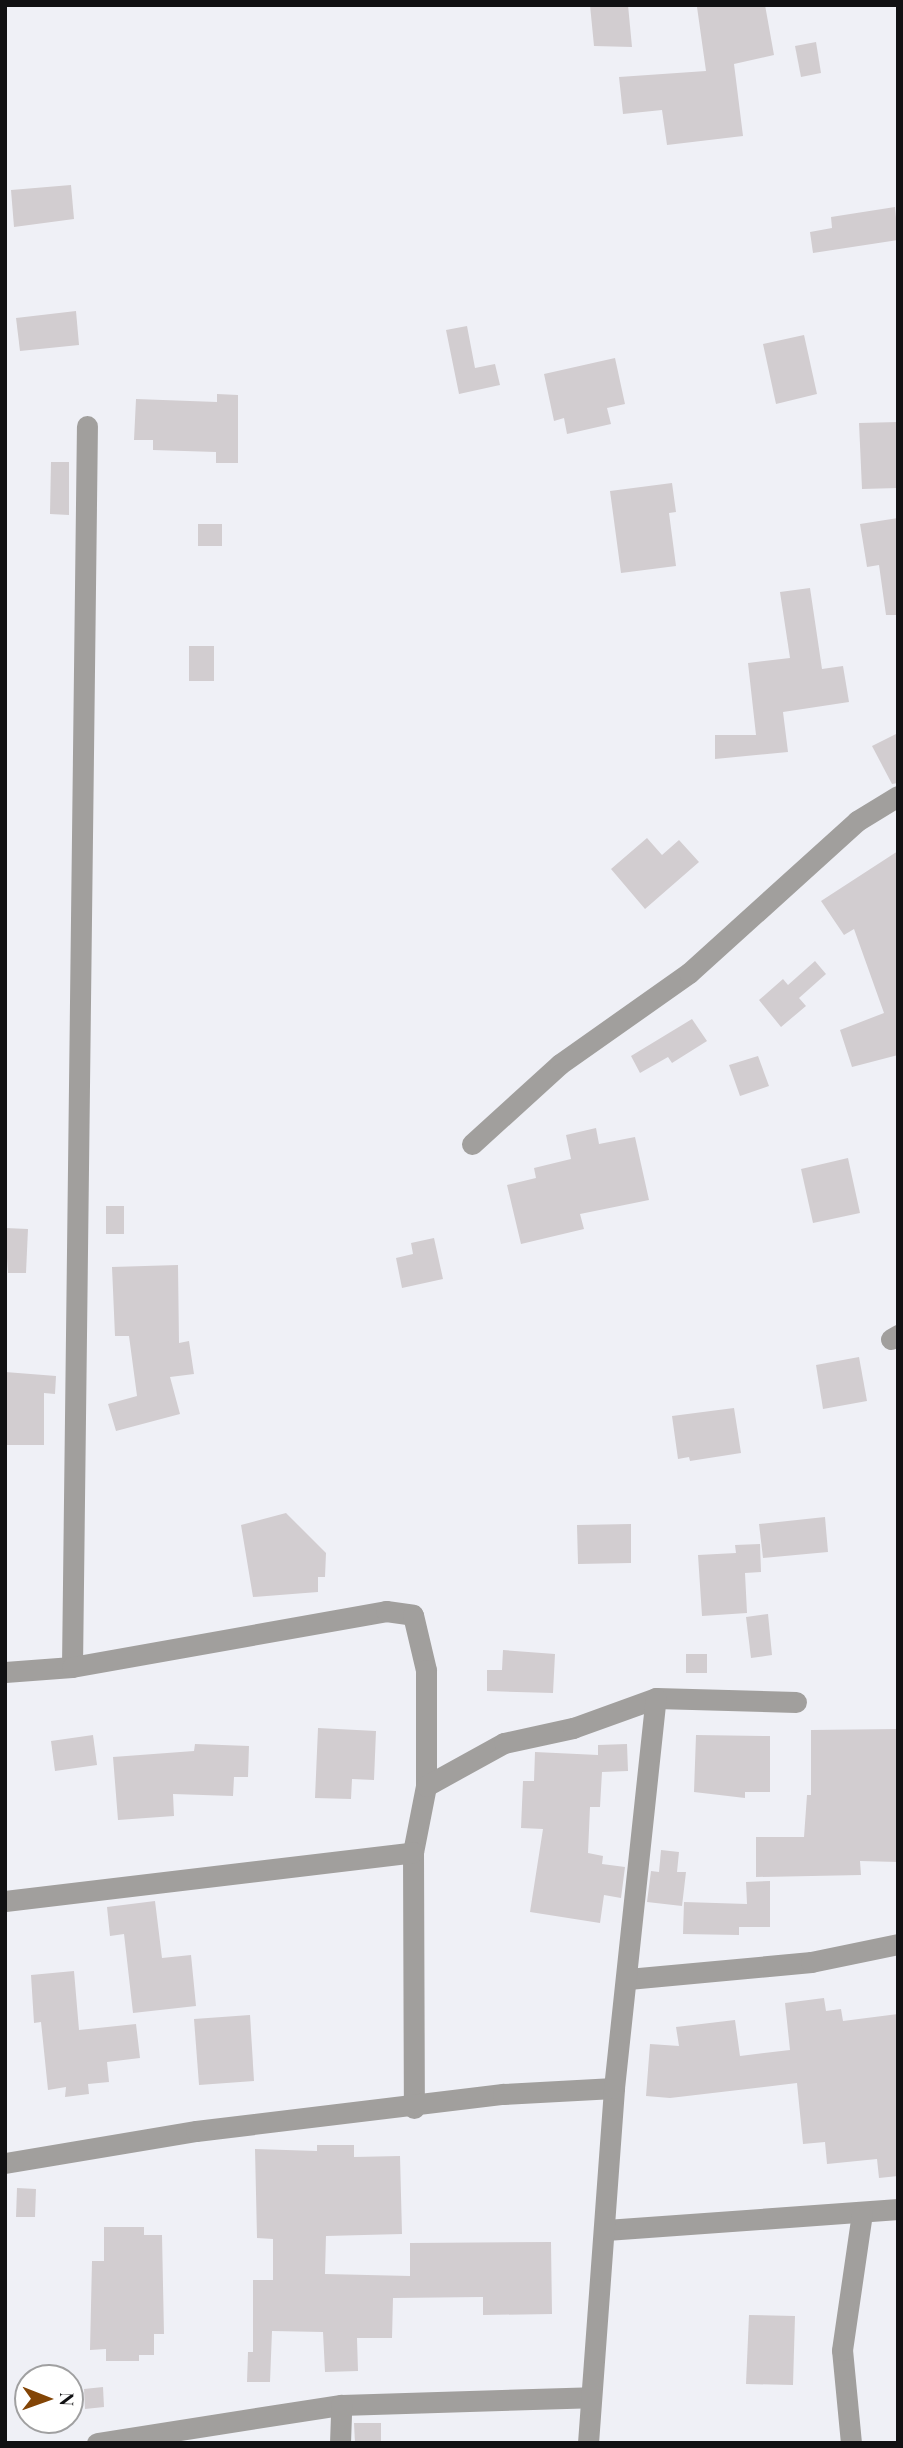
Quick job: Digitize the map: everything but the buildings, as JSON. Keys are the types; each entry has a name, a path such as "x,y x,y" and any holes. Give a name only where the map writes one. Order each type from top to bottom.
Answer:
{"street":[{"path":"72,1667 88,426"},
{"path":"472,1144 560,1065 689,973 857,821 898,796"},
{"path":"5,1672 72,1667 386,1611 413,1615 426,1670 426,1786 413,1852 414,2108"},
{"path":"426,1786 504,1743 573,1728 656,1698 796,1702"},
{"path":"588,2443 606,2230 614,2088 628,1979 656,1698"},
{"path":"5,1901 413,1852"},
{"path":"628,1979 811,1962 898,1944"},
{"path":"5,2163 196,2131 414,2108 503,2094 614,2088"},
{"path":"606,2230 898,2209"},
{"path":"851,2443 842,2350 862,2213"},
{"path":"97,2443 156,2440 341,2405 590,2397"},
{"path":"340,2443 341,2405"}]}
